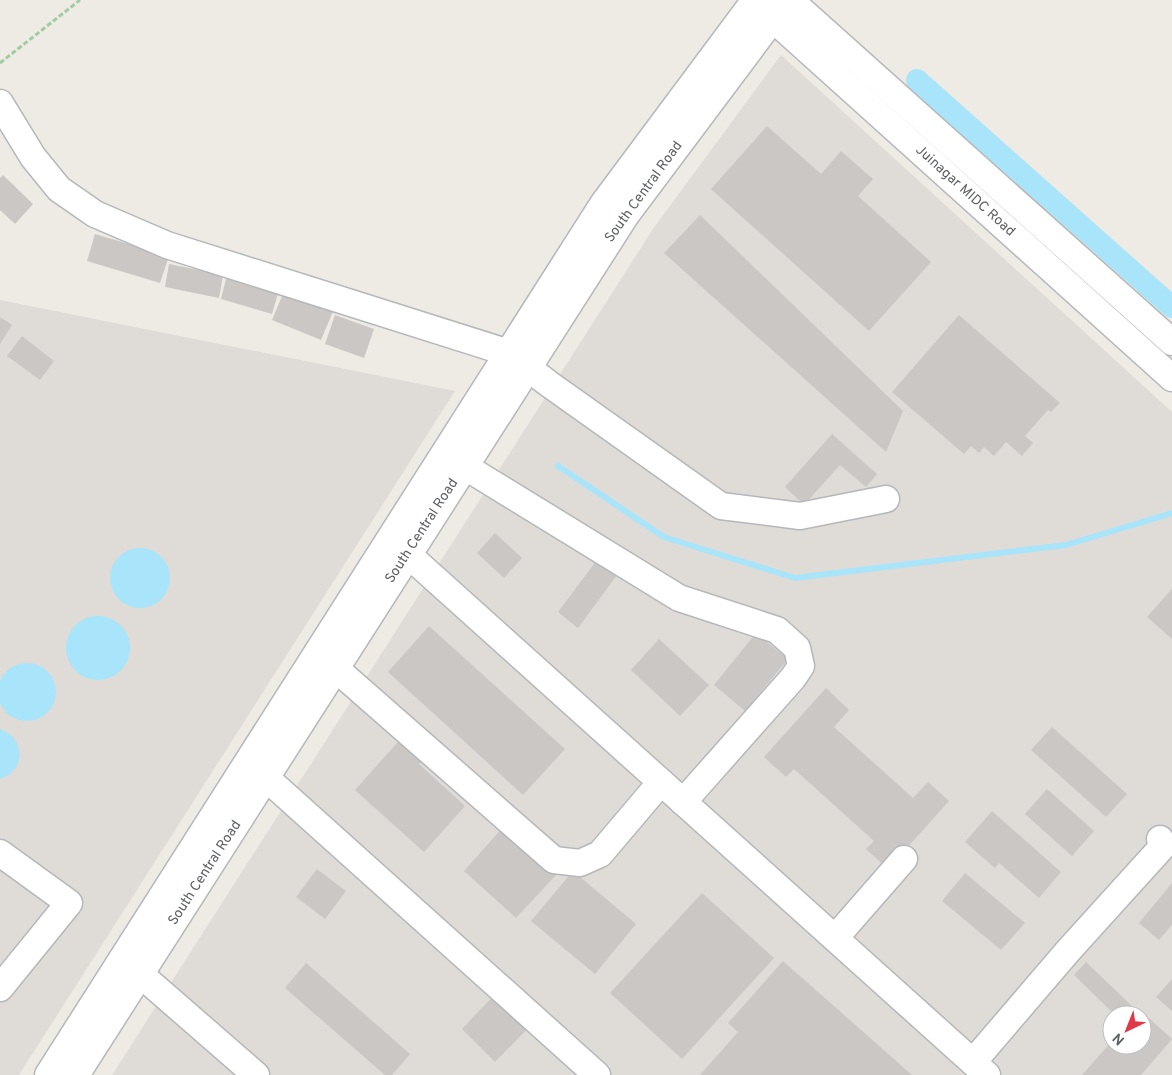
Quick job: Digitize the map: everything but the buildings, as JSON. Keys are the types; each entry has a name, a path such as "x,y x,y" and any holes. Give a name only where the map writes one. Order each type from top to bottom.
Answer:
{"street":[{"name":"Juinagar MIDC Road","path":"774,4 1172,342"},
{"name":"Juinagar MIDC Road","path":"774,4 1172,378"},
{"name":"South Central Road","path":"76,1075 140,974 256,770 335,668 399,546 464,466 518,360 603,204 774,4"},
{"path":"0,104 34,157 59,189 95,214 167,245 518,360 721,506 800,516 886,498"},
{"name":"South Central Road","path":"48,1075 256,770 518,360"},
{"path":"464,466 679,598 777,630 797,648 802,666 684,802"},
{"path":"399,546 980,1069 1068,951 1164,845 1160,839 1172,840"},
{"path":"335,668 554,860 580,863 600,854 661,782"},
{"path":"256,770 597,1075"},
{"path":"0,853 69,902 0,988"},
{"path":"835,938 904,859"},
{"path":"140,974 256,1075"}],"path":[{"path":"0,62 80,0"}],"shaded area":[{"path":"781,55 1172,412 1172,1075 112,1075 653,229"},
{"path":"0,300 455,391 19,1075 0,1075"}],"water":[{"path":"140,548 157,553 165,561 170,578 165,595 157,603 140,608 123,603 115,595 110,578 115,561 123,553"},
{"path":"98,616 110,618 121,625 128,636 130,648 128,660 121,671 110,678 98,680 86,678 75,671 68,660 66,648 68,636 75,625 86,618"},
{"path":"21,663 33,663 48,671 56,686 56,698 48,713 33,721 21,721 6,713 -2,698 -2,686 6,671"},
{"path":"0,729 9,733 15,739 20,754 15,769 9,775 0,779"}],"waterway":[{"path":"917,80 1172,307"},
{"path":"558,466 664,537 795,578 1066,545 1172,513"}]}
